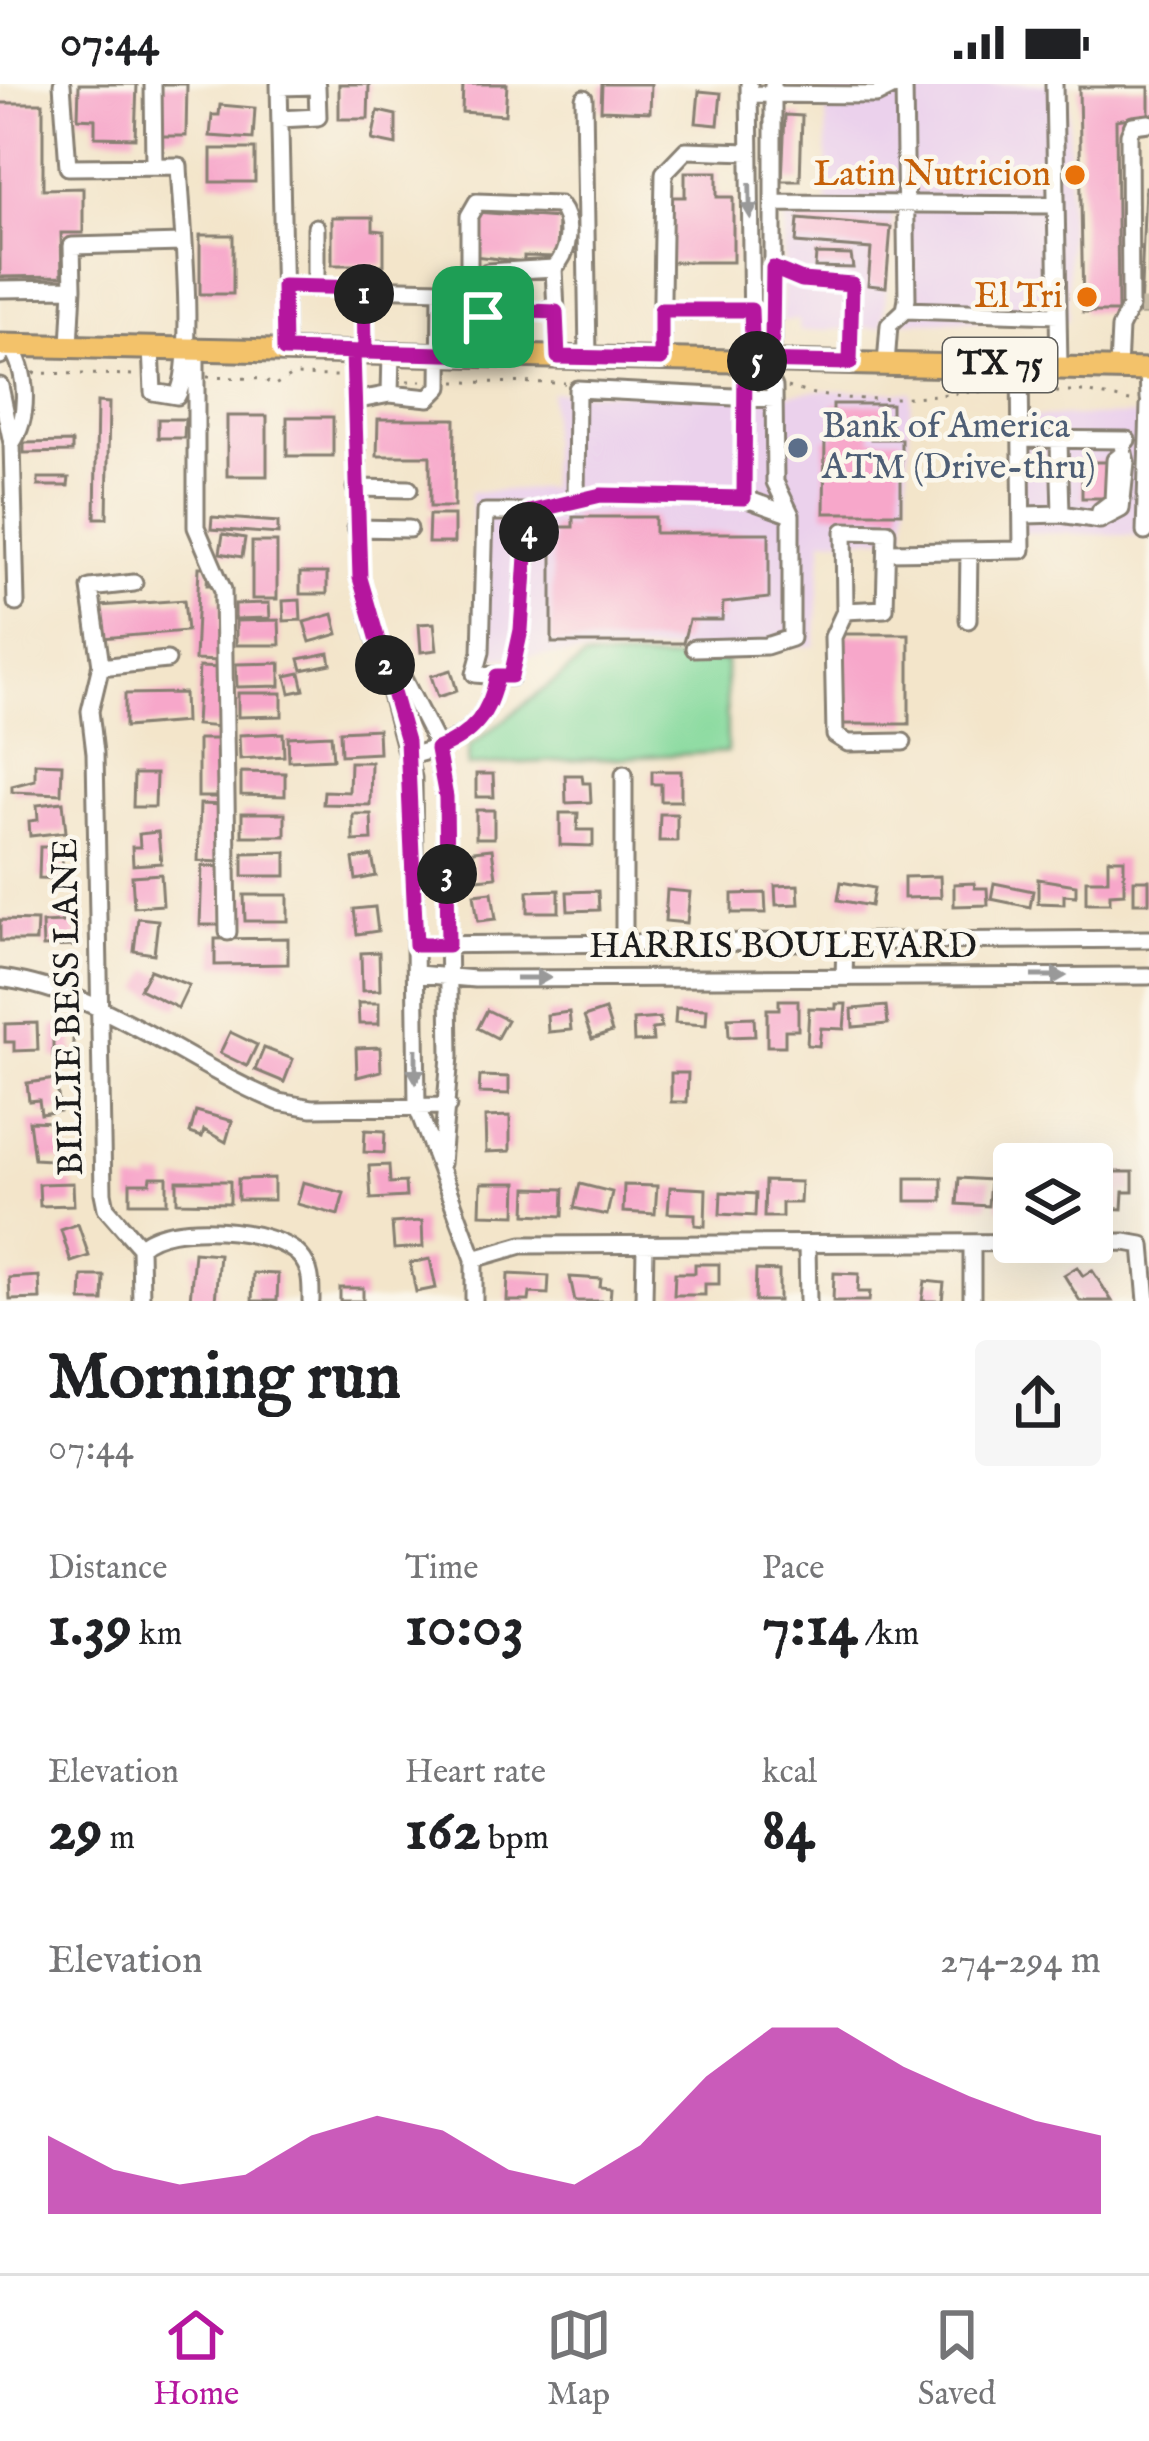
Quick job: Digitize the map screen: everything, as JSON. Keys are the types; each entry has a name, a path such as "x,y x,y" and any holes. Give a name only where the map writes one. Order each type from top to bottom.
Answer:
{"main road":[{"name":"TX 75","path":"3,348 1148,370"}],"street":[{"path":"62,84 68,167 179,166 196,527 223,590 228,932"},
{"path":"153,84 154,166"},
{"path":"744,498 745,396 754,361 749,89 884,94 901,84 905,310"},
{"path":"1054,84 1059,367"},
{"path":"280,118 318,117 317,86 279,85 284,350"},
{"path":"754,361 772,340 773,89"},
{"path":"584,98 596,357 604,390"},
{"path":"1118,369 1120,328 1135,307 1129,134 1133,125 1149,123"},
{"path":"640,391 661,310 664,173 686,150 749,152"},
{"path":"476,355 470,216 477,202 559,205 567,216 568,238 554,268 558,357"},
{"path":"773,203 1055,205"},
{"path":"316,227 316,287"},
{"path":"70,346 72,246 182,242"},
{"path":"476,355 484,282 491,269 554,268"},
{"path":"773,268 802,280 852,284 850,363"},
{"path":"283,286 441,290 440,388 429,398 390,394 354,401"},
{"path":"0,289 73,288"},
{"path":"364,288 354,401 356,528 372,619 409,756 417,1107 474,1259 474,1301"},
{"path":"483,317 502,310 556,312"},
{"path":"661,310 751,310"},
{"path":"886,364 889,325 905,310 1058,315"},
{"path":"3,348 21,361 24,387 21,429 12,443"},
{"path":"151,348 153,392 163,398 180,393 190,349"},
{"path":"390,394 391,353"},
{"path":"694,648 766,646 791,638 791,515 776,482 774,399 754,361"},
{"path":"888,552 1022,550 1020,366"},
{"path":"1145,532 1148,370"},
{"path":"0,386 12,443 16,602"},
{"path":"576,500 578,389 774,399"},
{"path":"1022,439 1121,448 1147,437"},
{"path":"1059,441 1061,514"},
{"path":"1025,515 1100,520 1121,509 1126,462 1121,448"},
{"path":"355,488 409,489"},
{"path":"529,512 521,630 511,676 475,674 482,652 485,512 529,512 620,495 744,498 791,515"},
{"path":"356,528 409,529"},
{"path":"844,611 885,609 887,532 844,531 844,611 833,637 835,735 848,743 903,742"},
{"path":"968,620 970,551"},
{"name":"BILLIE BESS LANE","path":"134,583 90,588 100,667 90,711 95,753 103,1193 106,1208 140,1246"},
{"path":"372,619 437,749 446,797 448,1106 441,1167"},
{"path":"100,667 167,660"},
{"path":"409,756 437,749 472,731 492,703 497,676"},
{"path":"624,774 624,943"},
{"name":"HARRIS BOULEVARD","path":"416,945 1149,939"},
{"path":"844,977 845,941"},
{"name":"HARRIS BOULEVARD","path":"417,974 1149,976"},
{"path":"0,978 61,990 98,1005 279,1102 312,1108 448,1106"},
{"path":"141,1301 140,1246 161,1234 243,1231 266,1236 301,1257 311,1277 311,1301"},
{"path":"807,1244 808,1301"},
{"path":"971,1301 972,1244"},
{"path":"474,1259 522,1245 1142,1245 1147,1301"},
{"path":"644,1301 645,1246"}],"path":[{"path":"786,362 788,387 812,395 909,400 964,389 1085,392 1149,402"}],"shaded area":[{"path":"786,84 1078,84 1069,85 1068,321 900,322 898,211 827,209 826,87"},
{"path":"785,213 893,214 883,327 800,331 798,320 782,321"},
{"path":"551,392 791,394 911,392 905,537 823,539 815,646 481,658 470,492 549,488"},
{"path":"1149,415 1149,536 1013,532 1009,417"}],"green space":[{"path":"585,658 726,661 727,752 468,766 469,747"}],"building":[{"path":"79,84 137,84 135,138 95,137 95,119 78,118"},
{"path":"157,84 187,84 186,136 157,136"},
{"path":"339,84 369,84 368,119 339,119"},
{"path":"463,84 507,84 505,115 462,112"},
{"path":"602,84 651,84 650,112 601,110"},
{"path":"1079,87 1149,87 1149,115 1116,120 1118,312 1083,312"},
{"path":"699,91 721,93 718,125 696,123"},
{"path":"0,103 43,103 43,189 83,188 83,233 61,233 62,276 0,277"},
{"path":"220,105 255,108 253,139 210,136 212,115 219,115"},
{"path":"378,111 396,115 396,145 372,140"},
{"path":"785,115 802,116 800,181 782,181"},
{"path":"211,149 255,149 255,182 211,182"},
{"path":"685,172 717,172 717,197 733,197 733,262 670,262 670,197 685,197"},
{"path":"1145,187 1149,187 1149,314 1140,314"},
{"path":"475,212 558,218 557,257 524,256 524,262 474,256"},
{"path":"332,217 373,217 373,230 384,231 384,265 332,265"},
{"path":"798,219 891,227 886,287 868,285 871,249 796,243"},
{"path":"200,235 233,235 233,294 200,294"},
{"path":"816,254 851,255 853,268 815,267"},
{"path":"97,402 109,403 107,518 95,518"},
{"path":"833,404 891,404 891,429 871,429 871,439 901,439 901,513 824,513 825,439 833,439"},
{"path":"227,416 267,416 267,476 227,476"},
{"path":"287,417 333,417 333,456 287,456"},
{"path":"158,419 185,419 184,438 158,438"},
{"path":"378,419 455,419 454,507 430,507 430,456 377,456"},
{"path":"72,442 72,452 24,453 24,443"},
{"path":"1082,462 1110,462 1106,498 1082,498"},
{"path":"38,478 69,478 68,486 38,486"},
{"path":"429,515 454,515 454,543 428,543"},
{"path":"212,517 278,522 278,534 211,529"},
{"path":"573,517 655,517 655,533 769,533 769,598 723,603 722,620 689,620 683,643 552,643 552,527 573,527"},
{"path":"223,534 245,538 242,557 220,553"},
{"path":"252,542 277,542 277,599 252,599"},
{"path":"199,567 208,567 207,585 215,585 214,601 222,602 220,661 195,660"},
{"path":"300,573 327,573 327,594 300,594"},
{"path":"184,600 187,631 102,638 100,606"},
{"path":"300,600 301,620 284,621 283,601"},
{"path":"269,603 270,618 235,619 235,604"},
{"path":"333,614 338,634 310,642 304,622"},
{"path":"279,620 280,645 236,645 236,621"},
{"path":"434,623 437,650 421,652 419,624"},
{"path":"841,634 909,634 909,724 841,724"},
{"path":"329,653 331,664 302,670 299,659"},
{"path":"280,663 280,686 237,687 236,664"},
{"path":"199,667 223,668 220,727 196,725"},
{"path":"451,670 457,691 438,697 431,676"},
{"path":"300,673 304,690 290,693 286,676"},
{"path":"184,693 185,722 125,727 125,694"},
{"path":"238,693 282,693 282,716 238,717"},
{"path":"378,729 379,753 341,755 340,731"},
{"path":"283,733 284,756 240,759 239,735"},
{"path":"331,735 333,759 289,761 288,737"},
{"path":"198,739 222,739 221,797 198,797"},
{"path":"350,762 371,762 370,805 323,804 324,791 349,792"},
{"path":"35,763 62,764 61,794 12,792 12,786 35,780"},
{"path":"652,771 681,771 681,801 661,801 661,784 652,784"},
{"path":"241,772 285,773 285,796 241,795"},
{"path":"134,774 156,774 155,807 133,807"},
{"path":"476,774 493,774 494,797 476,797"},
{"path":"565,775 582,775 583,783 590,783 591,802 566,803"},
{"path":"63,802 66,832 30,836 29,821 38,820 37,805"},
{"path":"200,804 224,805 222,862 198,861"},
{"path":"476,810 494,810 494,838 476,838"},
{"path":"242,813 285,813 285,836 242,836"},
{"path":"560,813 578,813 577,830 593,830 593,846 560,845"},
{"path":"353,814 371,814 372,840 353,841"},
{"path":"660,814 677,814 677,841 659,841"},
{"path":"158,832 161,863 133,865 132,847 140,847 139,834"},
{"path":"40,847 59,847 66,879 39,878"},
{"path":"492,849 496,877 477,879 473,851"},
{"path":"286,852 286,876 243,876 243,853"},
{"path":"372,856 376,876 356,880 353,859"},
{"path":"1108,859 1124,859 1124,893 1110,894 1110,903 1086,903 1086,880 1108,880"},
{"path":"202,866 225,867 224,925 200,925"},
{"path":"161,874 163,905 134,907 132,876"},
{"path":"940,876 941,897 904,898 904,877"},
{"path":"1038,879 1076,885 1076,896 1064,895 1064,904 1038,903"},
{"path":"1134,880 1149,880 1149,903 1134,903"},
{"path":"841,882 874,888 871,906 838,900"},
{"path":"974,883 975,888 987,888 988,905 954,906 954,884"},
{"path":"994,883 1033,891 1030,907 991,899"},
{"path":"798,885 799,904 776,905 775,886"},
{"path":"559,890 559,912 528,912 528,891"},
{"path":"667,890 690,892 687,923 665,921"},
{"path":"598,891 599,910 568,911 567,892"},
{"path":"492,892 496,919 478,921 474,894"},
{"path":"765,893 766,913 732,913 732,894"},
{"path":"244,895 288,895 288,921 245,921"},
{"path":"375,907 378,931 357,934 354,909"},
{"path":"62,915 75,915 76,946 43,947 42,923 62,922"},
{"path":"138,918 158,920 154,954 134,951"},
{"path":"0,920 37,921 36,941 0,941"},
{"path":"288,938 288,964 215,965 215,939"},
{"path":"379,952 380,990 362,991 361,953"},
{"path":"150,970 189,985 178,1008 140,989"},
{"path":"779,1000 798,1000 798,1030 785,1030 785,1046 767,1046 767,1009 779,1009"},
{"path":"358,1003 379,1003 379,1024 359,1024"},
{"path":"836,1004 846,1004 844,1029 821,1028 819,1046 807,1045 809,1008 836,1009"},
{"path":"886,1006 888,1024 853,1027 852,1009"},
{"path":"676,1008 707,1009 706,1025 675,1023"},
{"path":"487,1010 507,1020 497,1038 478,1028"},
{"path":"605,1010 612,1032 592,1039 584,1017"},
{"path":"569,1012 571,1030 548,1032 547,1015"},
{"path":"754,1017 755,1036 729,1037 728,1018"},
{"path":"660,1018 661,1028 652,1029 653,1041 634,1042 633,1020"},
{"path":"37,1023 38,1050 14,1051 14,1042 5,1042 5,1024"},
{"path":"73,1025 73,1058 53,1058 53,1026"},
{"path":"230,1032 257,1045 247,1066 220,1053"},
{"path":"380,1047 381,1071 357,1077 356,1048"},
{"path":"264,1048 293,1059 284,1082 255,1070"},
{"path":"671,1073 688,1073 687,1102 671,1102"},
{"path":"480,1076 509,1077 509,1094 479,1093"},
{"path":"56,1079 60,1111 41,1114 39,1100 29,1101 27,1083"},
{"path":"196,1111 232,1121 226,1142 204,1130 202,1137 190,1133"},
{"path":"510,1116 510,1151 486,1152 485,1117"},
{"path":"29,1121 55,1122 54,1144 67,1144 67,1161 34,1159"},
{"path":"365,1130 385,1131 384,1153 364,1152"},
{"path":"389,1165 390,1183 405,1182 406,1197 371,1199 369,1166"},
{"path":"1113,1172 1133,1172 1133,1192 1123,1192 1122,1209 1113,1209"},
{"path":"151,1177 167,1177 167,1203 130,1203 130,1183 150,1183"},
{"path":"274,1178 274,1200 238,1200 238,1179"},
{"path":"906,1178 942,1178 942,1201 906,1201"},
{"path":"959,1178 990,1180 988,1206 957,1204"},
{"path":"177,1181 230,1181 230,1203 177,1202"},
{"path":"765,1181 801,1182 800,1203 782,1203 782,1217 764,1217"},
{"path":"303,1182 344,1193 338,1215 297,1204"},
{"path":"73,1183 74,1205 40,1206 39,1184"},
{"path":"481,1183 517,1183 516,1215 480,1214"},
{"path":"580,1184 612,1192 607,1215 574,1208"},
{"path":"624,1185 657,1186 655,1214 623,1212"},
{"path":"670,1187 706,1189 705,1226 695,1225 695,1214 668,1213"},
{"path":"527,1188 564,1189 563,1216 526,1214"},
{"path":"721,1192 756,1194 755,1216 720,1214"},
{"path":"422,1221 423,1247 394,1249 392,1223"},
{"path":"78,1224 89,1256 71,1262 61,1230"},
{"path":"194,1252 219,1254 215,1301 190,1301"},
{"path":"430,1259 436,1288 416,1292 410,1263"},
{"path":"695,1264 719,1264 719,1284 705,1284 705,1295 674,1295 675,1273 695,1273"},
{"path":"1077,1267 1083,1276 1092,1270 1112,1301 1080,1301 1064,1275"},
{"path":"756,1270 779,1271 779,1301 755,1301"},
{"path":"253,1273 278,1274 277,1301 252,1301"},
{"path":"834,1273 859,1274 858,1292 870,1292 869,1301 833,1301"},
{"path":"508,1274 549,1276 548,1294 530,1293 529,1301 507,1301"},
{"path":"39,1276 40,1299 10,1300 9,1278"},
{"path":"82,1276 104,1276 103,1301 81,1301"},
{"path":"570,1277 601,1279 600,1287 611,1288 610,1301 575,1301"},
{"path":"925,1281 944,1283 942,1301 922,1301"},
{"path":"340,1288 363,1288 363,1301 340,1301"}],"tunnel":[{"path":"1140,307 1149,307"}],"place":[{"name":"Latin Nutricion","path":"1075,175"},
{"name":"El Tri","path":"1087,297"},
{"name":"Bank of America ATM (Drive-thru)","path":"798,448"}],"route":[{"path":"483,317 482,355 353,352 284,350 283,286 364,288 365,352 353,352 356,537 360,578 407,741 415,832 416,945 448,945 446,797 437,749 472,731 492,703 497,676 511,676 521,630 529,512 601,495 744,498 745,361 850,363 852,284 802,280 773,268 772,340 763,361 752,339 751,310 661,310 661,359 558,357 556,312 502,310 483,317"}]}
